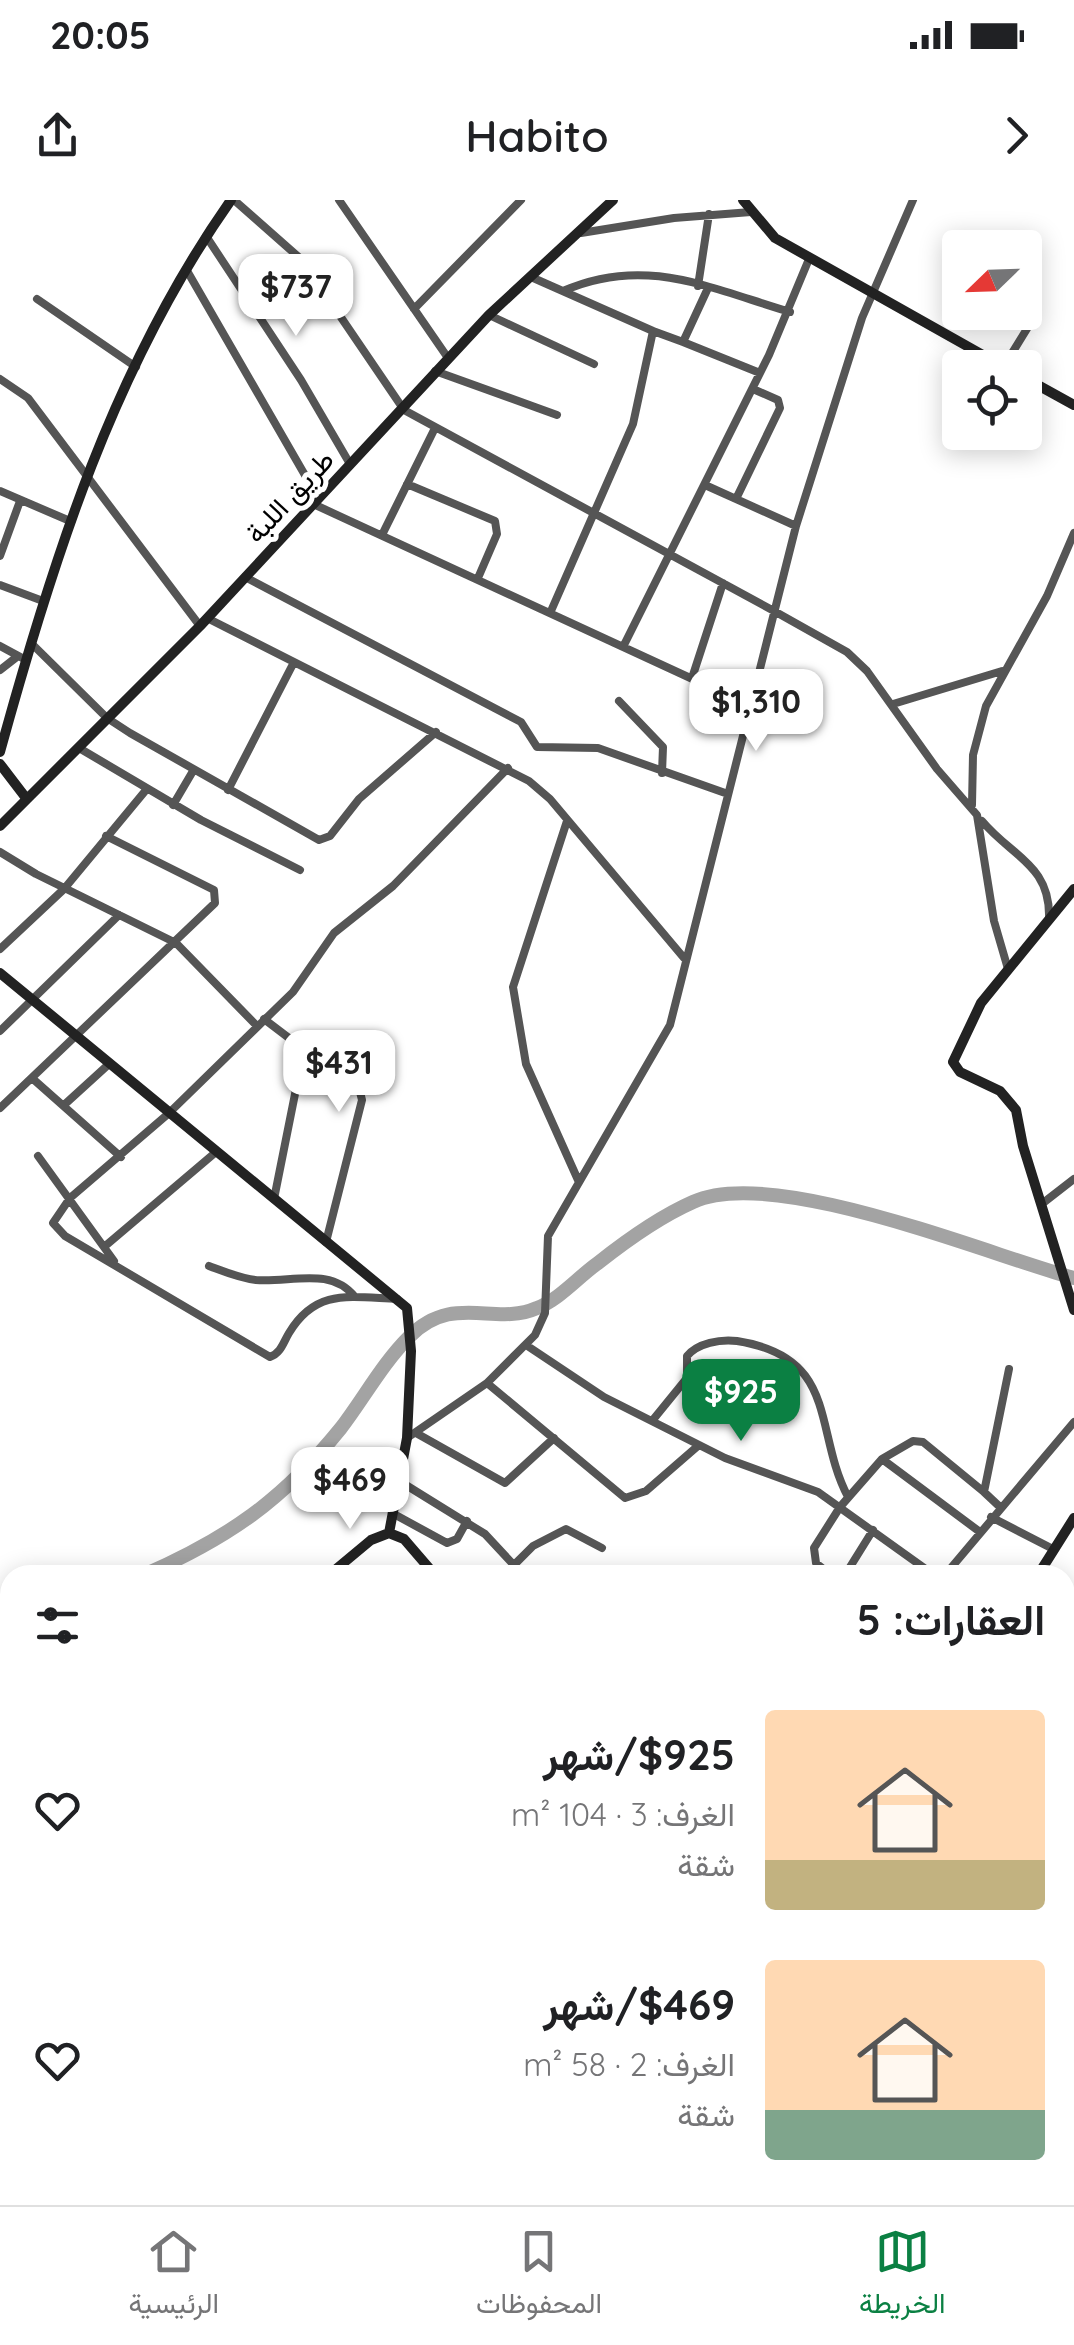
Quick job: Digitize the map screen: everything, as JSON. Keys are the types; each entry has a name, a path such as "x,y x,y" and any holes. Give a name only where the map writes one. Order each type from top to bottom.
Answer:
{"street":[{"path":"0,752 22,658 31,643 86,474 186,269 233,200 302,260 404,410 847,652 893,704 937,769 972,805 994,921 1008,969"},
{"path":"340,200 448,358"},
{"path":"414,309 522,200"},
{"name":"طريق اللبة","path":"0,826 204,622 489,315 613,200"},
{"path":"743,200 775,238 974,350"},
{"path":"412,1436 487,1383 526,1345 545,1313 548,1236 670,1025 680,999 684,958 796,526 873,294 912,200"},
{"path":"581,233 709,214 751,212"},
{"path":"698,286 709,214"},
{"path":"206,236 301,380 350,464"},
{"path":"624,644 790,312 808,259"},
{"path":"186,269 314,500 751,706"},
{"path":"563,291 605,275 634,271 790,312"},
{"path":"531,277 760,373"},
{"path":"683,342 708,288"},
{"path":"38,298 136,367"},
{"path":"489,315 594,364"},
{"path":"551,611 638,408 653,331"},
{"path":"435,371 557,415"},
{"path":"0,379 28,398 204,622 508,768 550,799 684,958"},
{"path":"1042,387 1074,405"},
{"path":"736,499 780,408 778,400 752,389"},
{"path":"382,534 435,428"},
{"path":"407,484 495,520 497,534 478,578"},
{"path":"705,485 796,526"},
{"path":"0,491 70,521"},
{"path":"0,556 20,501"},
{"path":"972,805 976,738 1002,671 1047,596 1074,533"},
{"path":"245,577 521,722 538,746 598,748 728,794"},
{"path":"692,678 722,583"},
{"path":"0,585 43,600"},
{"path":"31,643 108,718 228,790 325,840 359,799 436,732"},
{"path":"0,646 22,658"},
{"path":"0,670 22,658"},
{"path":"228,790 293,664"},
{"path":"893,704 1002,671"},
{"path":"618,701 662,747 662,773"},
{"path":"79,748 172,805 300,870"},
{"path":"0,764 26,798"},
{"path":"401,1299 342,1294 311,1306 277,1354 270,1358 57,1230 55,1215 168,1114 293,992 334,934 393,886 508,768"},
{"path":"172,805 193,770"},
{"path":"0,950 64,889 146,790"},
{"path":"977,816 1041,875 1047,889 1049,919"},
{"path":"567,820 513,987 526,1064 578,1180"},
{"path":"0,1108 215,903 214,890 106,836"},
{"path":"0,852 64,889 176,942 257,1026"},
{"path":"1072,1304 1010,1100 960,1072 952,1062 967,1025 1074,889"},
{"path":"0,1032 119,914"},
{"path":"0,973 168,1114 401,1299 410,1315 412,1436 389,1533"},
{"path":"264,1019 357,1088 362,1100 326,1242"},
{"path":"274,1199 304,1049"},
{"path":"64,1105 109,1064"},
{"path":"33,1079 121,1157"},
{"path":"104,1247 216,1152"},
{"path":"38,1156 117,1265"},
{"path":"1043,1204 1074,1180"},
{"path":"210,1266 251,1280 327,1278 346,1286 355,1297"},
{"path":"652,1420 687,1378 687,1356 694,1349 729,1341 771,1351 796,1367 814,1386 834,1448 836,1472 848,1497"},
{"path":"526,1345 604,1397 700,1445 810,1488 921,1565"},
{"path":"984,1492 1009,1370"},
{"path":"487,1383 611,1488 631,1499 700,1445"},
{"path":"953,1565 1074,1422"},
{"path":"412,1436 505,1483 554,1438"},
{"path":"818,1565 814,1548 840,1507 882,1459 913,1441 923,1442 1000,1507"},
{"path":"882,1459 980,1532"},
{"path":"401,1482 467,1520 513,1564 540,1541 566,1529 602,1548"},
{"path":"391,1512 447,1543 457,1539 467,1520"},
{"path":"991,1518 1053,1549"},
{"path":"1044,1565 1073,1522"},
{"path":"851,1565 874,1530"},
{"path":"342,1565 371,1540 389,1533 404,1539 426,1565"}],"waterway":[{"path":"165,1565 228,1531 297,1477 341,1428 390,1358 425,1324 457,1313 505,1314 537,1308 644,1230 693,1202 729,1194 774,1195 826,1204 1074,1278"}]}
